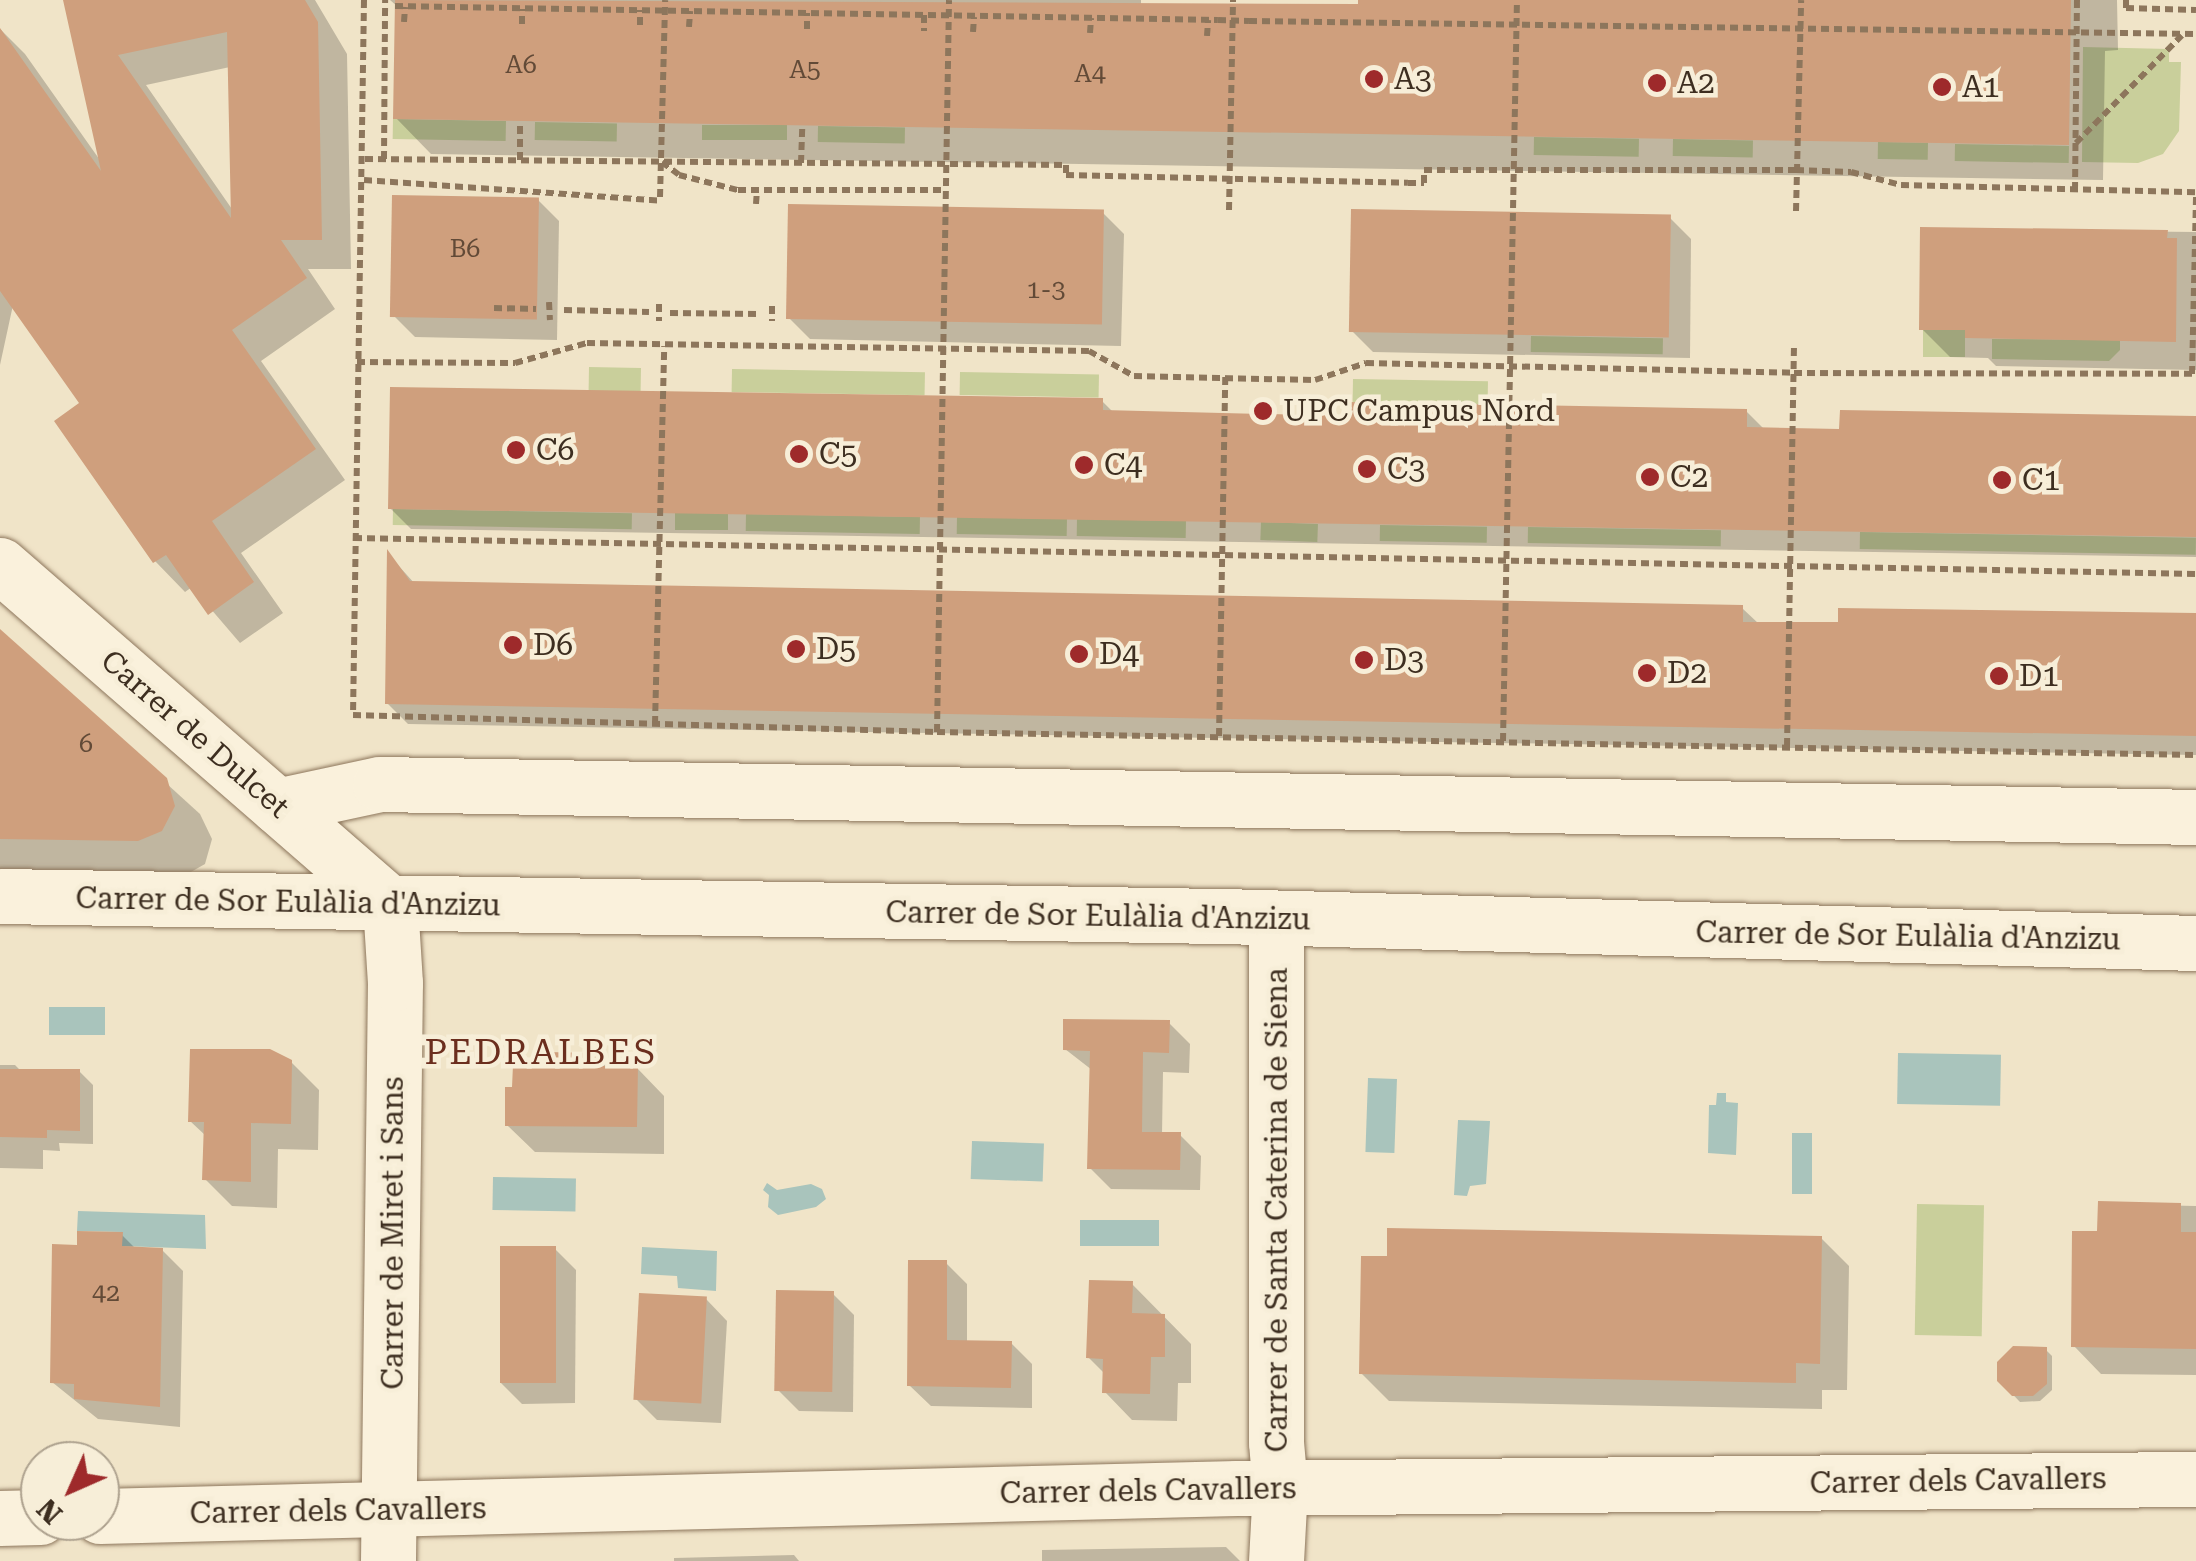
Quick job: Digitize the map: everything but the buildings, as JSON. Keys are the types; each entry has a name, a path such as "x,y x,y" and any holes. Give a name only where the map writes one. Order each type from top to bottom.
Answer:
{"street":[{"name":"Carrer de Dulcet","path":"0,565 390,904"},
{"path":"277,806 380,784 2196,817"},
{"name":"Carrer de Sor Eulàlia d'Anzizu","path":"0,896 1276,918 2196,943"},
{"name":"Carrer de Miret i Sans","path":"389,1536 395,983 390,904"},
{"name":"Carrer de Santa Caterina de Siena","path":"1276,918 1276,1422 1280,1488 1276,1561"},
{"name":"Carrer dels Cavallers","path":"120,1517 389,1536 1280,1488 2196,1479"}],"path":[{"path":"364,0 353,715 937,732 2196,755"},
{"path":"384,159 386,0"},
{"path":"364,180 660,199 665,0"},
{"path":"937,732 949,0"},
{"path":"1229,210 1233,0"},
{"path":"1503,740 1517,0"},
{"path":"1796,211 1801,0"},
{"path":"2076,0 2076,190"},
{"path":"2126,0 2126,8 2196,10"},
{"path":"395,6 2196,34"},
{"path":"404,22 405,7"},
{"path":"522,9 522,24"},
{"path":"640,10 640,25"},
{"path":"689,27 690,11"},
{"path":"806,29 807,13"},
{"path":"924,15 924,30"},
{"path":"973,32 974,16"},
{"path":"1090,33 1091,18"},
{"path":"1208,36 1213,20"},
{"path":"2076,143 2183,34"},
{"path":"520,122 520,160"},
{"path":"801,163 802,125"},
{"path":"357,362 515,363 587,342 1089,351 1134,376 1315,380 1366,363 1794,373 2194,374 2196,193 1901,186 1851,172 1796,170 1424,170 1424,183 1066,175 1066,164 364,159"},
{"path":"660,161 679,174 738,190 945,190"},
{"path":"756,204 757,191"},
{"path":"549,302 550,320"},
{"path":"659,304 659,322"},
{"path":"772,306 772,321"},
{"path":"494,308 536,309"},
{"path":"564,310 649,312"},
{"path":"670,312 758,314"},
{"path":"654,724 664,346"},
{"path":"1787,746 1794,348"},
{"path":"1219,736 1225,377"},
{"path":"354,538 940,551 1792,562 2196,574"}],"green space":[{"path":"2083,47 2169,49 2169,62 2181,62 2179,131 2163,154 2138,163 2082,162"},
{"path":"393,119 506,121 506,141 393,139"},
{"path":"535,122 617,123 617,141 535,140"},
{"path":"702,125 787,125 787,140 702,140"},
{"path":"818,126 905,128 905,144 818,142"},
{"path":"1534,137 1639,139 1639,157 1534,155"},
{"path":"1673,139 1753,140 1753,157 1673,156"},
{"path":"1878,142 1928,143 1928,160 1878,159"},
{"path":"1955,144 2069,146 2069,163 1955,161"},
{"path":"1923,330 1965,330 1965,357 1923,357"},
{"path":"1531,336 1663,338 1663,354 1531,352"},
{"path":"1992,339 2120,340 2120,350 2109,361 1992,359"},
{"path":"589,367 641,368 641,392 589,391"},
{"path":"732,369 925,372 925,395 732,392"},
{"path":"960,372 1099,374 1099,397 960,395"},
{"path":"1353,379 1488,381 1488,404 1353,402"},
{"path":"393,509 632,513 632,529 393,525"},
{"path":"675,513 728,513 728,530 675,530"},
{"path":"746,514 920,517 920,534 746,531"},
{"path":"957,517 1067,519 1067,536 957,534"},
{"path":"1077,519 1186,521 1186,538 1077,536"},
{"path":"1261,522 1318,524 1317,542 1260,540"},
{"path":"1380,525 1487,527 1487,543 1380,541"},
{"path":"1528,527 1721,530 1721,546 1528,543"},
{"path":"1860,532 2196,538 2196,555 1860,549"},
{"path":"1917,1204 1984,1205 1982,1336 1915,1335"}],"water":[{"path":"49,1007 105,1007 105,1035 49,1035"},
{"path":"1898,1053 2001,1055 2000,1106 1897,1104"},
{"path":"1368,1078 1397,1079 1394,1153 1365,1152"},
{"path":"1717,1093 1726,1093 1726,1102 1738,1103 1736,1155 1708,1153 1709,1105 1716,1105"},
{"path":"1458,1120 1490,1121 1486,1184 1470,1186 1467,1196 1454,1195"},
{"path":"1792,1133 1812,1133 1812,1194 1792,1194"},
{"path":"972,1141 1044,1144 1043,1181 971,1179"},
{"path":"493,1177 576,1178 575,1211 492,1210"},
{"path":"767,1183 777,1190 811,1184 822,1189 826,1199 816,1207 778,1215 768,1207 769,1195 763,1190"},
{"path":"78,1211 205,1215 206,1249 122,1246 122,1232 77,1231"},
{"path":"1080,1220 1159,1220 1159,1246 1080,1246"},
{"path":"642,1247 717,1251 716,1291 678,1288 677,1276 641,1274"}],"place":[{"name":"A3","path":"1374,79"},
{"name":"A2","path":"1657,83"},
{"name":"A1","path":"1942,87"},
{"name":"UPC Campus Nord","path":"1263,411"},
{"name":"C6","path":"516,450"},
{"name":"C5","path":"799,454"},
{"name":"C4","path":"1084,465"},
{"name":"C3","path":"1367,469"},
{"name":"C2","path":"1650,477"},
{"name":"C1","path":"2002,480"},
{"name":"D6","path":"513,645"},
{"name":"D5","path":"796,649"},
{"name":"D4","path":"1079,654"},
{"name":"D3","path":"1364,660"},
{"name":"D2","path":"1647,673"},
{"name":"D1","path":"1999,676"}],"district":[{"name":"PEDRALBES","path":"541,1053"}]}
